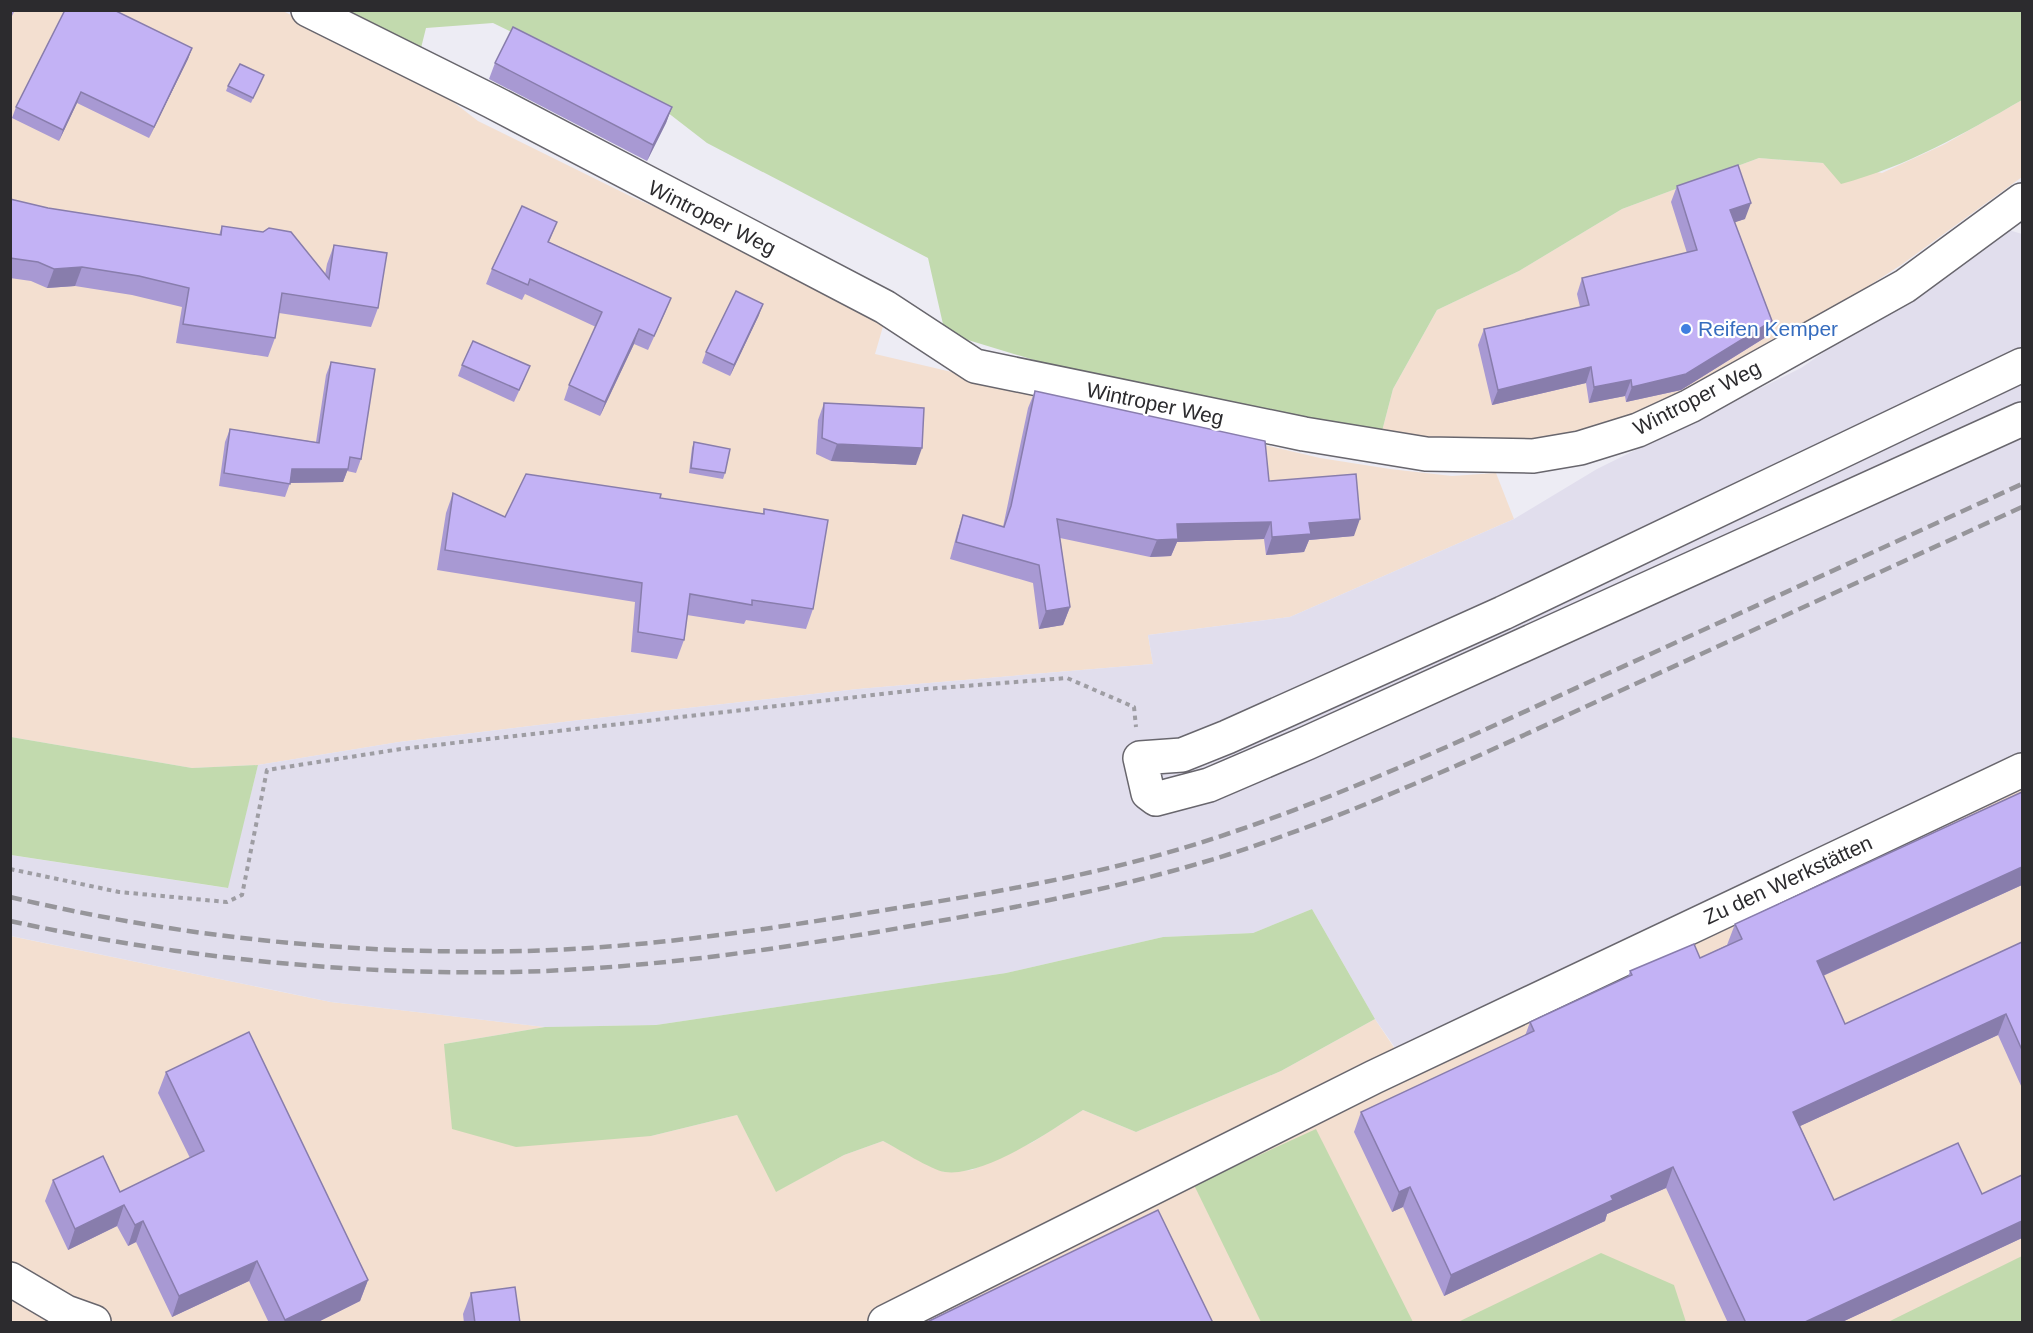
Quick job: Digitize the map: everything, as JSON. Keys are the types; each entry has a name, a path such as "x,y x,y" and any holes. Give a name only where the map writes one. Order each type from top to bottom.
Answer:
{"street":[{"name":"Wintroper Weg","path":"308,10 491,102 885,307 975,366 1304,434 1425,454 1533,456 1580,448 1638,430 1690,406 1905,286 2022,200"},
{"path":"2022,365 1503,614 1248,728 1182,755 1140,758 1148,793 1156,799 1209,785 1307,743 2022,419"},
{"name":"Zu den Werkstätten","path":"885,1323 1161,1182 1553,991 2022,770"},
{"path":"10,1279 66,1312 94,1323"}],"path":[{"path":"10,869 119,892 227,902 242,895 267,770 401,749 926,689 1067,678 1134,706 1140,758"}],"shaded area":[{"path":"10,11 283,11 430,84 478,121 632,197 759,253 884,323 875,354 1320,458 1452,476 1496,473 1514,519 1290,617 1148,635 1153,664 858,689 580,720 399,742 258,765 192,768 11,737"},
{"path":"2022,100 2022,177 1901,265 1805,327 1668,409 1590,433 1519,444 1381,435 1393,389 1437,310 1519,271 1622,209 1759,158 1823,163 1882,173 1945,144"},
{"path":"2002,228 2022,234 2022,765 1396,1049 1375,1019 1312,909 1253,933 1163,937 1006,973 656,1025 545,1027 331,1002 11,936 10,855 227,888 258,765 399,742 580,720 858,689 1153,664 1148,635 1290,617 1514,519 1597,469 1801,368"},
{"path":"2022,765 2022,1322 11,1322 10,936 331,1002 545,1027 444,1044 651,1136 737,1115 777,1191 844,1155 883,1141 944,1172 972,1170 1033,1142 1083,1110 1136,1132 1281,1071 1375,1019 1395,1049"}],"green space":[{"path":"328,11 2022,11 2022,100 1956,137 1912,158 1866,177 1841,184 1823,163 1759,158 1622,209 1519,271 1437,310 1393,389 1381,435 1133,390 945,333 928,258 707,143 654,102 493,23 426,28 420,52"},
{"path":"11,737 192,768 258,765 228,888 11,855"},
{"path":"1312,909 1375,1019 1281,1071 1136,1132 1083,1110 1017,1151 961,1172 939,1170 883,1141 844,1155 776,1192 737,1115 651,1136 516,1147 452,1129 444,1044 545,1027 656,1025 1006,973 1163,937 1253,933"},
{"path":"1316,1129 1413,1322 1261,1322 1194,1185"},
{"path":"1601,1253 1674,1285 1686,1322 1458,1322"},
{"path":"2022,1256 2022,1322 1888,1322"}],"building":[{"path":"65,10 114,10 192,48 154,127 81,92 63,130 16,107"},
{"path":"513,27 672,107 653,145 495,63"},
{"path":"240,64 264,75 253,98 228,86"},
{"path":"1738,165 1751,203 1730,210 1772,321 1686,374 1632,387 1631,380 1594,387 1591,367 1498,390 1484,329 1589,305 1582,278 1697,250 1677,186"},
{"path":"10,199 48,208 221,235 222,226 263,232 269,228 291,232 329,279 334,245 387,253 378,308 282,293 275,338 183,324 189,288 139,276 82,267 54,269 38,262 10,258"},
{"path":"522,206 557,222 548,242 671,298 654,336 639,329 605,402 569,385 602,312 530,279 528,285 492,269"},
{"path":"736,291 763,304 734,365 706,352"},
{"path":"473,341 530,366 519,390 462,365"},
{"path":"331,362 375,369 361,459 350,457 348,469 292,469 290,484 224,473 230,429 319,443"},
{"path":"1035,391 1265,441 1269,481 1356,474 1360,519 1309,523 1311,534 1272,537 1271,522 1177,524 1178,539 1157,540 1057,519 1070,607 1046,611 1039,565 956,542 963,515 1004,527 1011,506"},
{"path":"824,403 924,408 922,448 837,444 822,438"},
{"path":"694,442 730,449 725,473 691,468"},
{"path":"526,474 661,494 660,498 764,514 764,509 828,520 813,609 752,600 752,605 690,594 684,640 638,632 642,583 445,550 453,493 505,517"},
{"path":"2022,792 2022,867 1817,961 1845,1024 2022,942 2022,1050 2006,1014 1793,1112 1834,1200 1958,1143 1982,1194 2022,1175 2022,1221 1803,1323 1746,1323 1673,1167 1611,1196 1613,1200 1451,1275 1410,1187 1399,1192 1361,1112 1534,1031 1530,1022 1632,975 1630,971 1694,944 1700,958 1742,939 1735,924"},
{"path":"249,1032 368,1280 285,1320 257,1261 179,1296 143,1221 135,1225 124,1205 75,1229 53,1180 103,1156 120,1192 204,1151 166,1072"},
{"path":"1158,1210 1213,1323 925,1323"},
{"path":"515,1287 520,1323 475,1323 471,1293"}],"railway":[{"path":"10,897 137,923 265,940 394,950 524,951 662,942 800,924 1019,887 1104,869 1189,846 1371,780 2022,484"},
{"path":"10,921 135,945 260,961 387,970 513,972 613,967 763,950 1032,904 1191,866 1324,821 1509,742 2022,507"}],"place":[{"name":"Reifen Kemper","path":"1686,329"}]}
